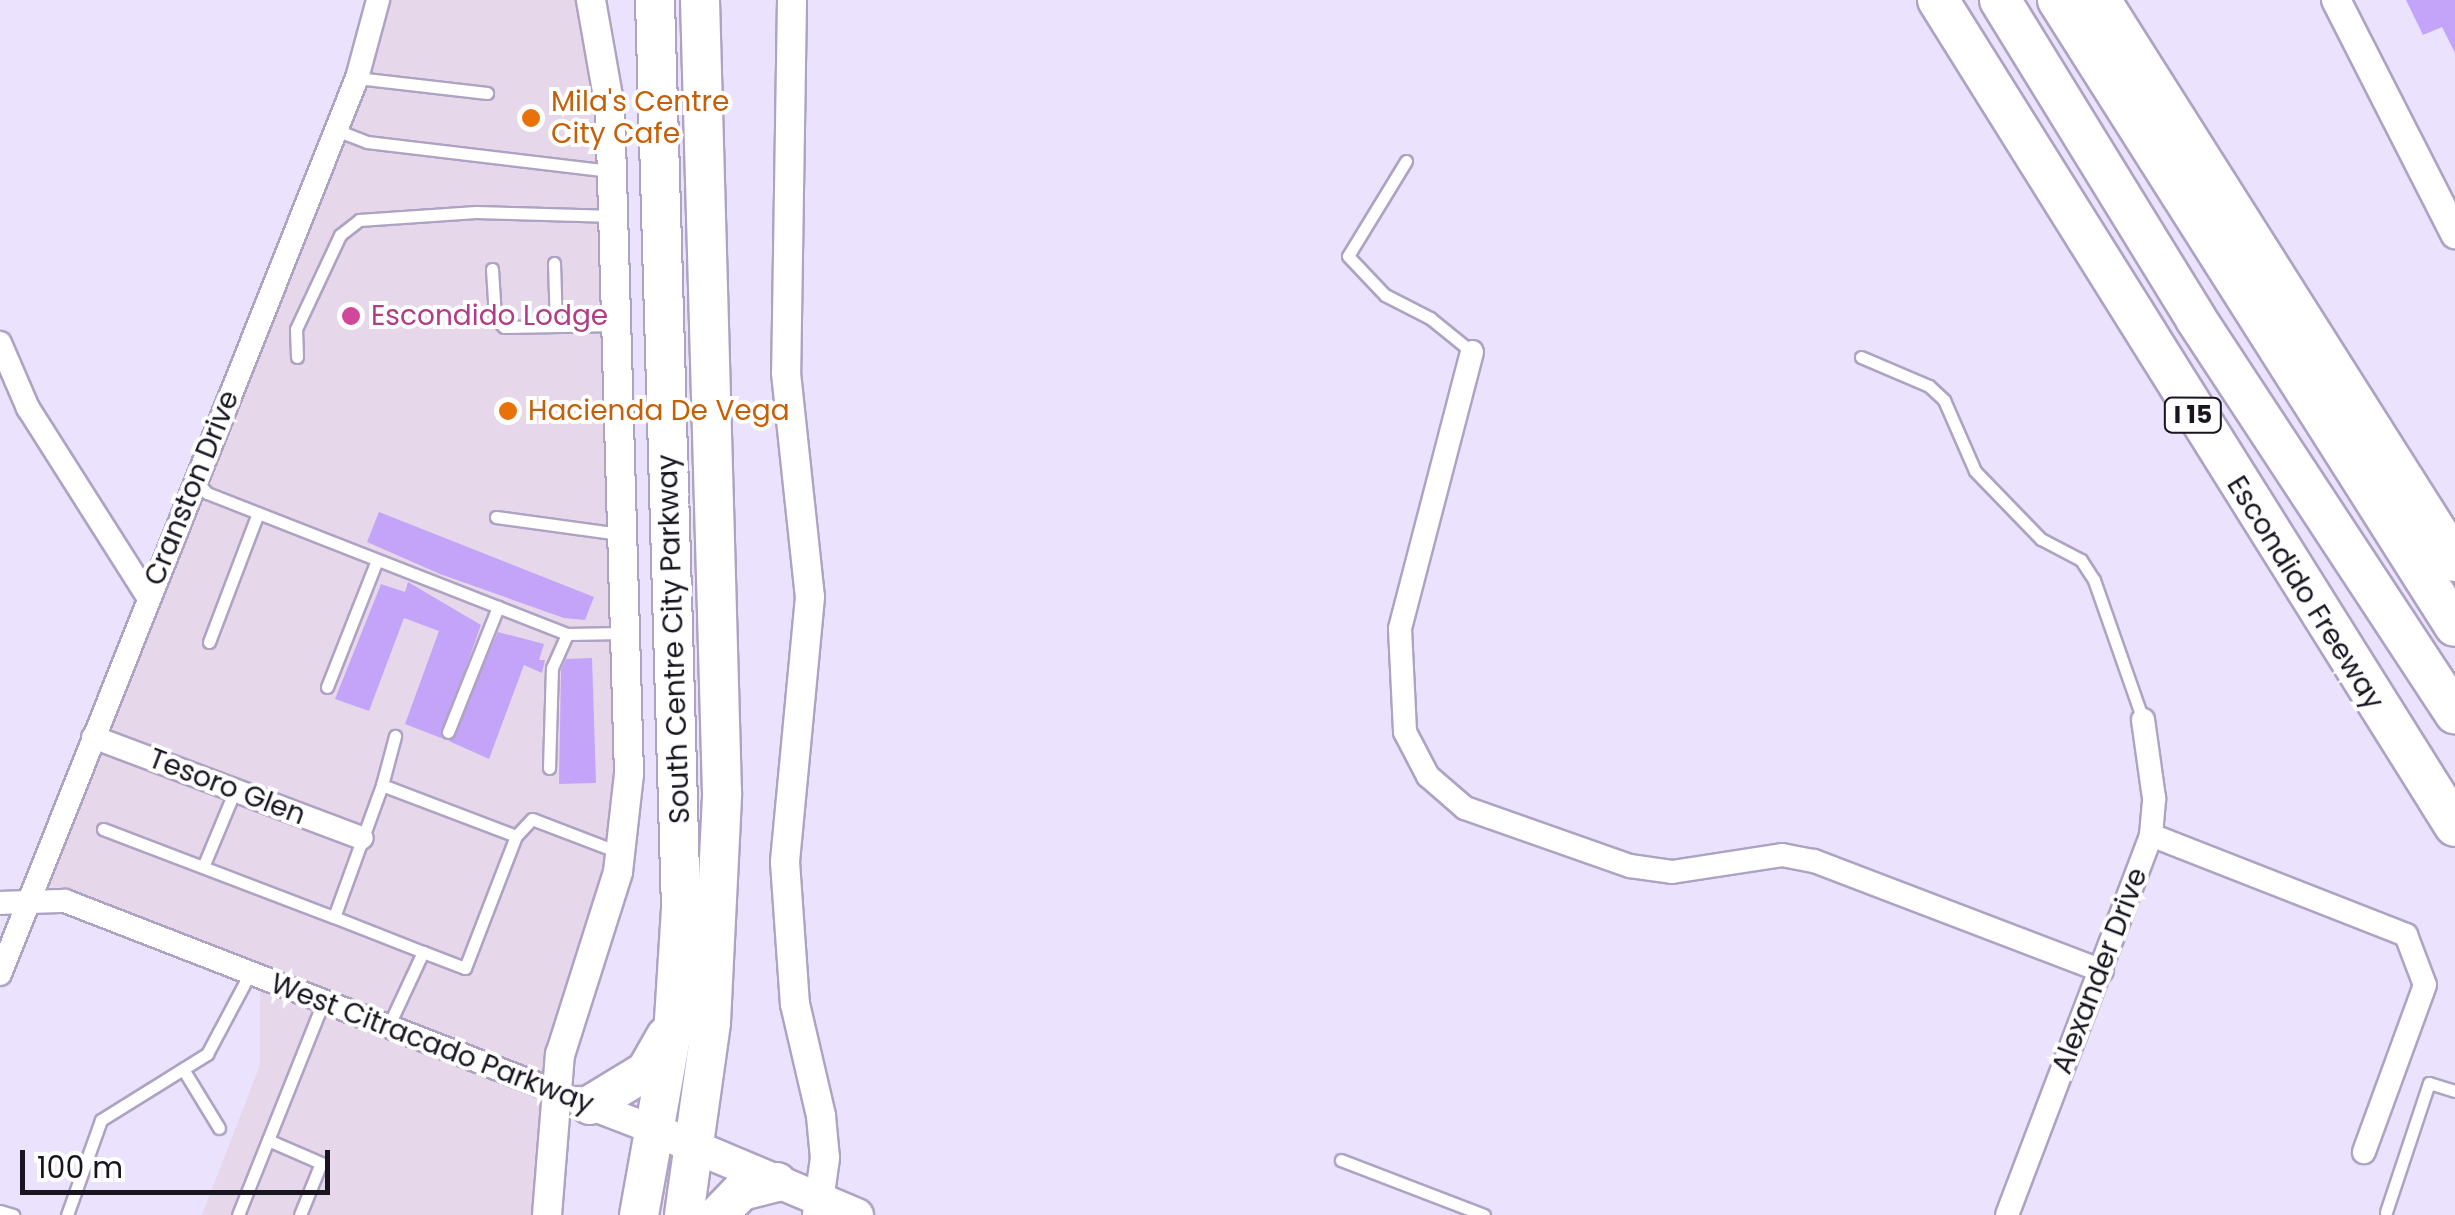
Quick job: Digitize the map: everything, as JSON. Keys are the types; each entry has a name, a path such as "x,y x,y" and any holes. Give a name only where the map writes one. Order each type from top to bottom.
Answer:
{"highway":[{"name":"South Centre City Parkway","path":"638,1215 657,1130 674,1020 680,794 655,0"},
{"name":"South Centre City Parkway","path":"684,1215 697,1146 722,793 700,0"},
{"name":"Escondido Freeway","path":"1938,0 2455,826"},
{"path":"2000,0 2196,319 2455,712"},
{"path":"2058,0 2455,626"},
{"path":"2100,0 2455,561"},
{"path":"590,1105 646,1071 674,1020"},
{"path":"718,1215 740,1191 778,1182"}],"main road":[{"name":"West Citracado Parkway","path":"657,1130 778,1182 818,1208 856,1215"}],"street":[{"name":"Cranston Drive","path":"0,974 357,78 378,0"},
{"path":"547,1215 560,1055 622,854 629,774 612,170 608,91 592,0"},
{"path":"792,0 786,361 810,597 785,862 795,1004 821,1116 818,1208"},
{"path":"2336,0 2455,234"},
{"path":"0,342 28,408 148,597"},
{"path":"1472,352 1400,630 1406,732 1428,776 1465,808 1630,866 1672,872 1782,855 1814,861 2102,971"},
{"name":"Alexander Drive","path":"2007,1215 2150,835 2154,798 2143,720"},
{"name":"Tesoro Glen","path":"93,737 362,838"},
{"path":"2150,835 2406,936 2425,985 2364,1152"},
{"name":"West Citracado Parkway","path":"0,903 65,901 657,1130"}],"lane":[{"path":"357,78 487,92"},
{"path":"336,130 367,142 612,170"},
{"path":"1406,161 1348,256 1384,294 1430,318 1472,352"},
{"path":"296,356 296,329 340,236 359,220 476,212 614,216"},
{"path":"554,263 556,326"},
{"path":"492,268 498,324 617,325"},
{"path":"1861,358 1929,386 1944,400 1975,471 2041,539 2081,560 2094,580 2143,720"},
{"path":"195,480 207,493 567,634 627,634"},
{"path":"208,642 258,513"},
{"path":"496,517 624,535"},
{"path":"327,687 378,560"},
{"path":"448,732 498,607"},
{"path":"549,768 552,668 567,634"},
{"path":"334,917 382,785 395,736"},
{"path":"382,785 516,836"},
{"path":"202,867 235,790"},
{"path":"103,829 465,968 516,836 532,819 622,854"},
{"path":"388,1027 422,952"},
{"path":"68,1215 102,1120 207,1054 250,973"},
{"path":"238,1215 323,1002"},
{"path":"184,1069 219,1128"},
{"path":"2387,1214 2429,1083 2455,1091"},
{"path":"268,1140 321,1162 300,1215"},
{"path":"1341,1160 1484,1215"},
{"path":"0,1211 13,1215"}],"shaded area":[{"path":"378,0 591,0 629,774 560,1055 547,1215 202,1215 260,1065 260,977 65,901 27,902"}],"building":[{"path":"2406,0 2455,0 2455,53 2442,27 2423,35"},
{"path":"379,512 594,597 585,620 564,618 440,574 367,542"},
{"path":"408,582 481,625 441,738 405,724 439,631 404,618 369,711 335,699 381,584 405,592"},
{"path":"498,632 544,644 539,660 545,660 542,673 524,665 489,759 449,741"},
{"path":"592,658 596,783 559,784 561,670 566,659"}],"place":[{"name":"Mila's Centre City Cafe","path":"531,118"},
{"name":"Escondido Lodge","path":"351,316"},
{"name":"Hacienda De Vega","path":"508,411"}]}
